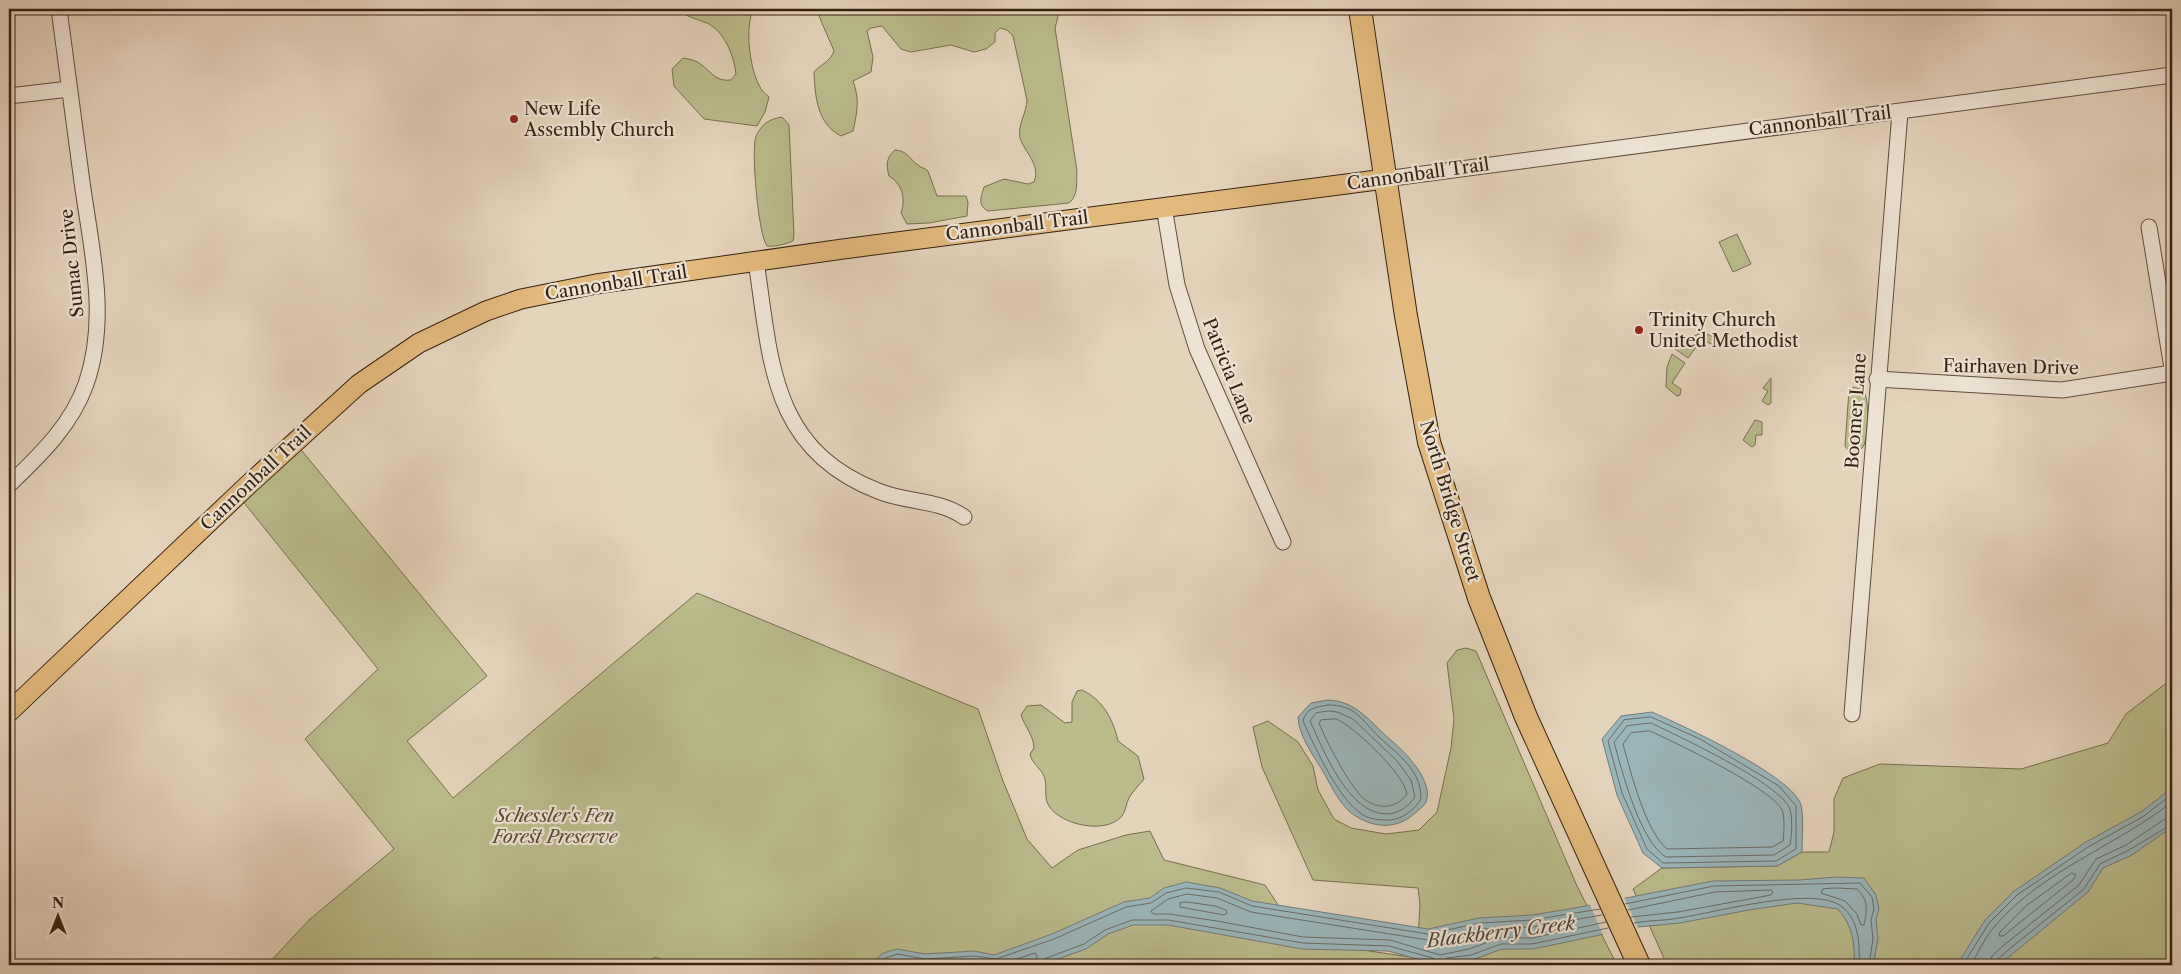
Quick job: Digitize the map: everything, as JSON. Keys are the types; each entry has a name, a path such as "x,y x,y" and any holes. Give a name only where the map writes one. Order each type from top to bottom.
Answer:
{"highway":[{"name":"North Bridge Street","path":"1360,9 1406,316 1429,442 1479,598 1526,717 1597,877 1639,965"}],"main road":[{"name":"Cannonball Trail","path":"9,712 318,420 381,367 419,343 486,311 538,295 596,284 756,261 1385,179"}],"street":[{"name":"Sumac Drive","path":"9,485 43,453 71,415 86,386 97,340 97,292 59,9"},
{"name":"Cannonball Trail","path":"1385,179 2172,75"},
{"path":"9,96 69,89"},
{"name":"Boomer Lane","path":"1852,714 1877,379 1900,112"},
{"name":"Patricia Lane","path":"1164,207 1177,285 1197,349 1282,542"},
{"path":"2149,227 2172,368"},
{"path":"756,261 775,382 782,403 805,441 828,464 850,478 880,492 932,502 953,509 964,517"},
{"name":"Fairhaven Drive","path":"1877,379 2062,390 2172,373"}],"green space":[{"path":"677,9 754,9 749,25 749,47 756,78 763,92 769,97 765,112 757,126 704,119 674,86 672,69 683,58 697,62 717,78 731,80 736,74 731,53 720,33 709,24 688,16"},
{"path":"816,9 1060,9 1055,28 1077,171 1076,188 1072,200 1069,203 988,211 982,206 981,197 984,187 1004,179 1028,184 1034,182 1036,176 1032,159 1022,144 1019,133 1027,100 1013,36 1007,30 1000,28 995,33 995,42 986,49 974,52 951,45 911,52 901,49 882,26 871,28 867,31 873,57 871,72 853,81 857,100 857,112 853,131 841,136 833,131 822,117 815,90 814,72 828,60 834,51"},
{"path":"782,117 789,125 794,235 793,241 767,246 758,210 754,157 755,144 756,136 763,125 773,119"},
{"path":"895,150 905,153 919,166 928,171 937,196 966,196 968,202 967,216 929,223 907,224 901,213 902,192 897,183 889,176 887,168 888,159"},
{"path":"1737,234 1751,264 1733,272 1719,242"},
{"path":"1702,332 1716,338 1713,345 1702,339 1688,358 1675,349 1685,341"},
{"path":"1672,354 1685,363 1672,383 1681,389 1680,395 1677,396 1666,387 1667,367"},
{"path":"1771,378 1771,403 1768,405 1762,401 1768,391 1763,388"},
{"path":"1853,387 1863,390 1865,394 1868,417 1864,445 1861,449 1851,454 1845,446 1849,390"},
{"path":"1755,420 1762,422 1762,435 1756,435 1755,445 1752,447 1743,440"},
{"name":"Schessler's Fen Forest Preserve","path":"298,446 487,676 407,741 453,798 697,593 978,709 1003,781 1027,839 1052,868 1078,850 1126,835 1150,831 1164,860 1265,885 1302,941 1417,958 1420,904 1418,888 1313,880 1262,767 1253,727 1268,721 1298,742 1313,766 1318,790 1334,819 1351,828 1386,834 1419,830 1437,812 1451,748 1454,719 1447,663 1457,650 1466,648 1476,651 1577,886 1617,965 267,965 309,920 394,849 305,739 378,669 241,499"},
{"path":"2172,683 2172,965 1667,965 1633,889 1662,868 1777,866 1802,852 1829,852 1834,832 1834,799 1843,778 1880,764 2021,769 2108,743 2126,714 2165,684"},
{"path":"1082,690 1096,699 1106,711 1118,741 1138,756 1144,779 1129,798 1122,816 1115,822 1106,825 1095,826 1073,823 1055,813 1049,806 1046,799 1044,776 1031,757 1030,754 1034,744 1021,715 1027,706 1041,705 1065,723 1072,722 1072,702 1077,691"}],"water":[{"path":"1328,700 1348,704 1364,715 1405,753 1423,777 1427,794 1426,802 1408,819 1391,825 1374,824 1350,812 1338,797 1306,743 1300,730 1298,717 1311,703"},
{"path":"1652,712 1734,752 1758,766 1793,793 1802,810 1802,852 1777,866 1662,868 1643,853 1617,795 1602,739 1621,716"},
{"path":"2172,788 2172,827 2132,855 2103,868 2088,892 1999,965 1957,965 1985,920 2013,892 2086,842 2141,812"},
{"name":"Blackberry Creek","path":"1837,877 1864,878 1876,895 1879,909 1876,920 1878,939 1873,965 1854,965 1854,950 1850,929 1838,909 1797,903 1680,923 1638,927 1533,949 1502,949 1472,960 1436,964 1388,951 1302,949 1168,925 1133,925 1108,934 1086,949 1041,965 870,965 883,953 897,949 925,954 974,951 994,955 1052,934 1124,902 1150,898 1164,888 1186,882 1220,888 1252,901 1428,929 1479,918 1532,915 1575,908 1713,881 1799,880"},
{"path":"655,957 677,964 680,965 642,965"}],"pier":[{"path":"1624,897 1639,930 1604,937 1589,903"}],"place":[{"name":"New Life Assembly Church","path":"514,119"},
{"name":"Trinity Church United Methodist","path":"1639,330"}]}
